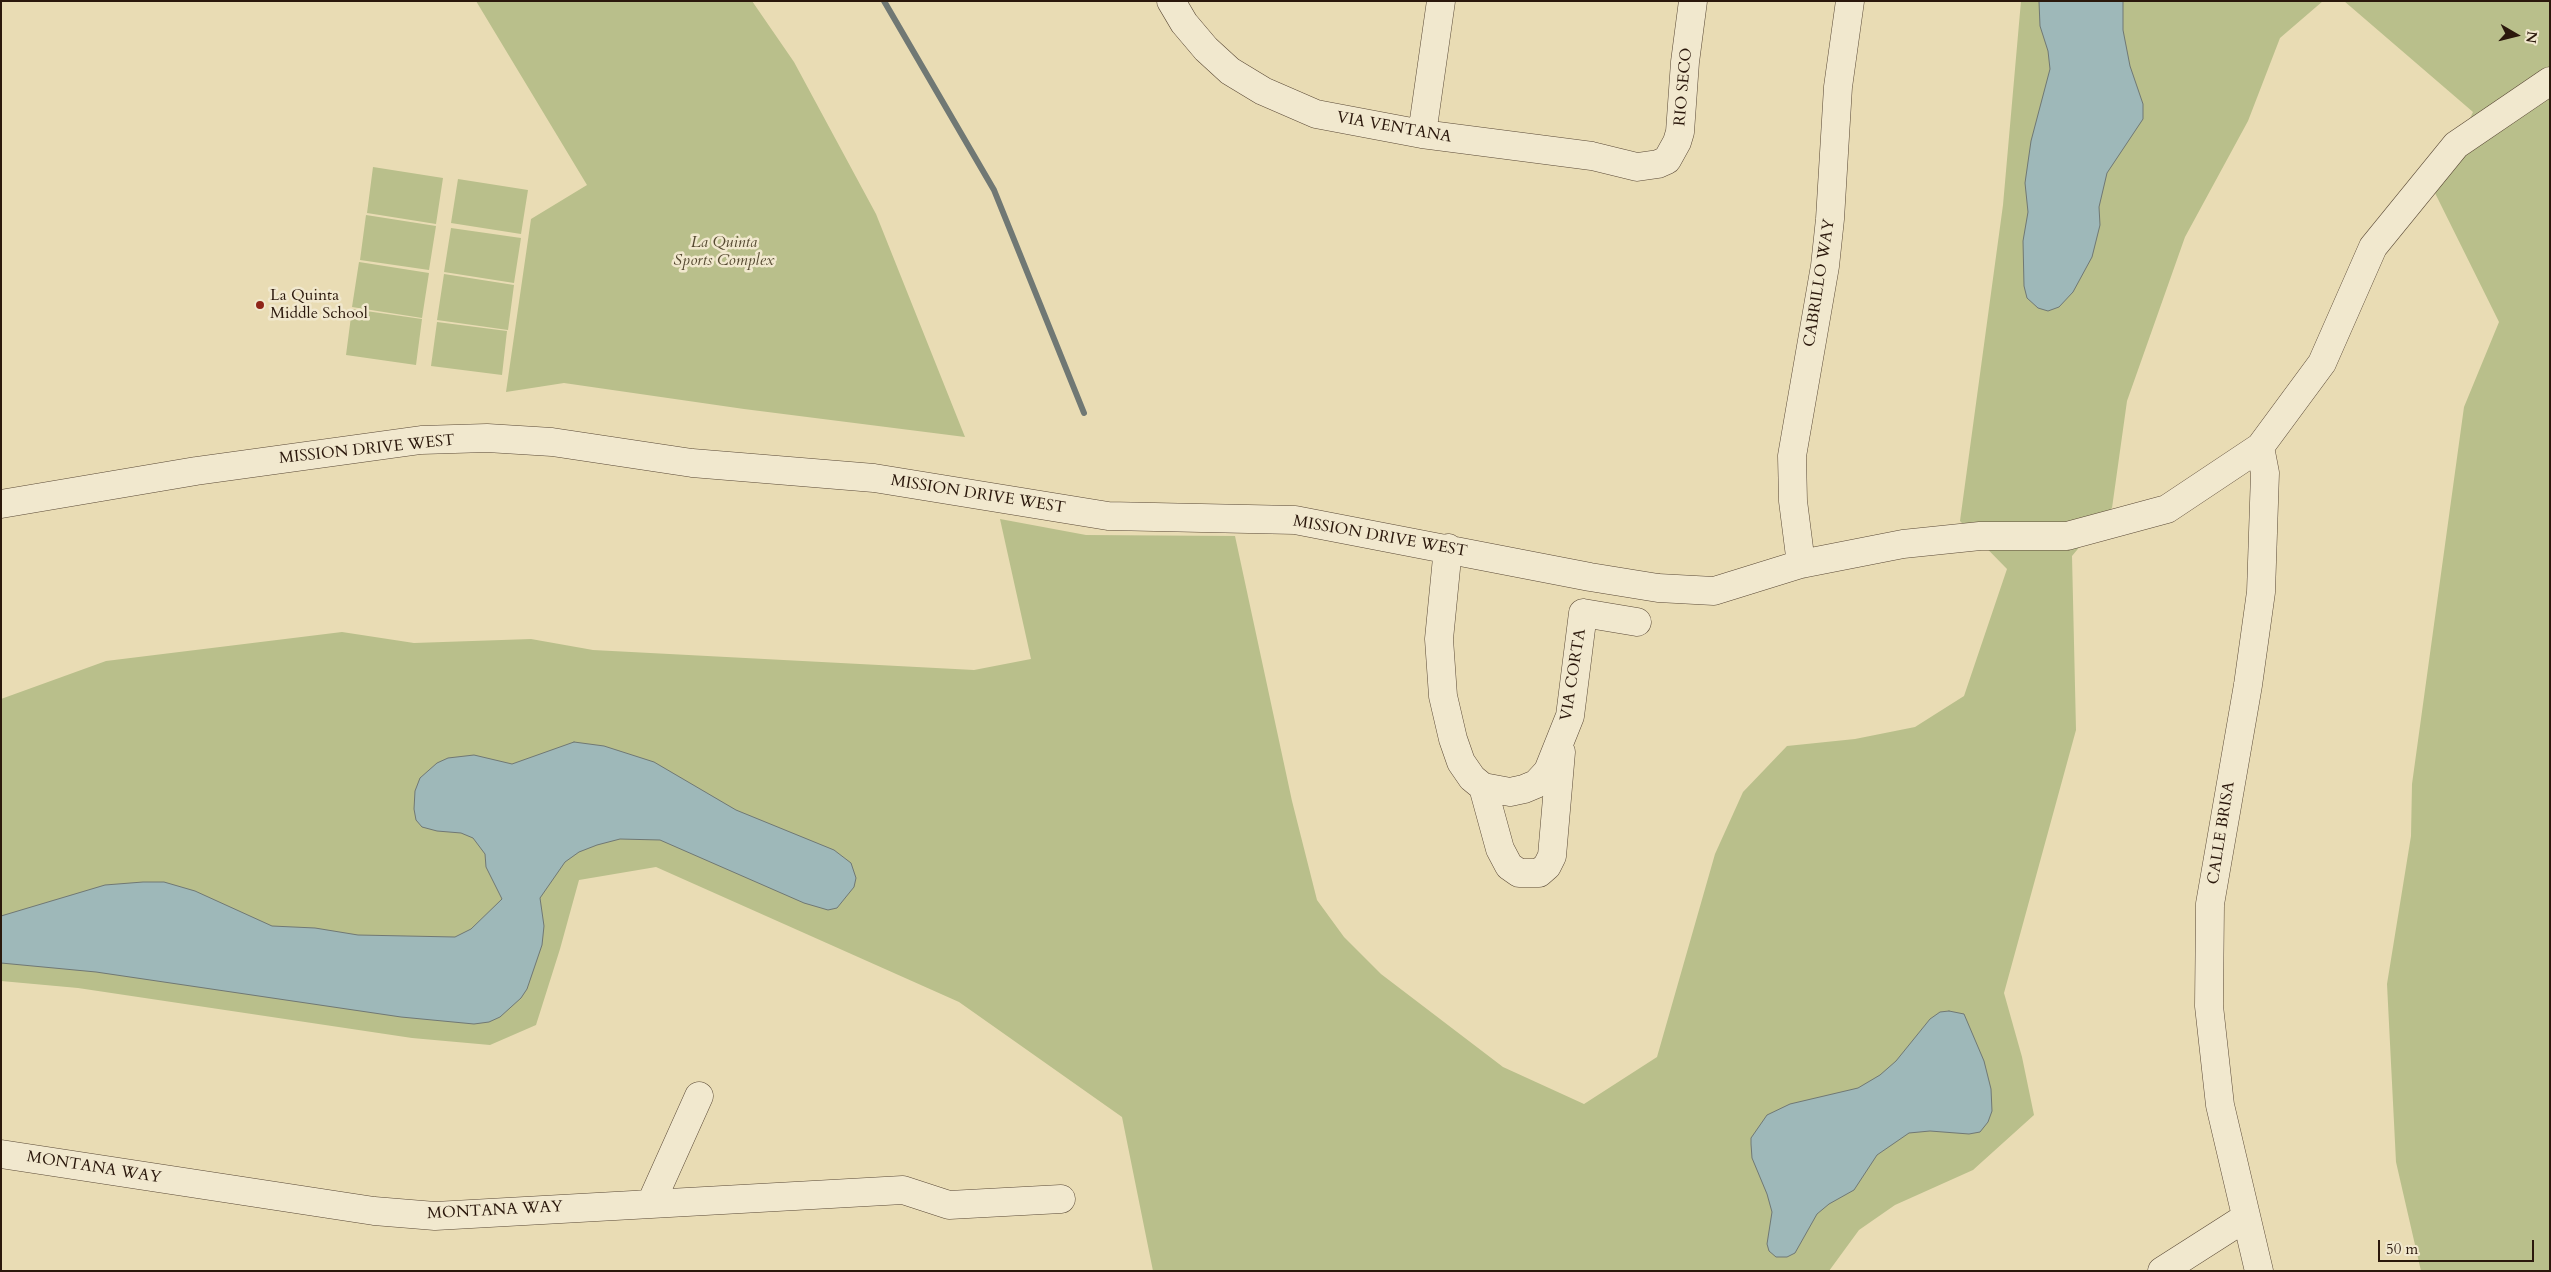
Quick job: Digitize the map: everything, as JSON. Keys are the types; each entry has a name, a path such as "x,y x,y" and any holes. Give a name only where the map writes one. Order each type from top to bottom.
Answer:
{"street":[{"name":"VIA VENTANA","path":"1171,1 1184,23 1206,50 1230,71 1263,91 1316,114 1422,134 1592,156 1637,167 1658,164"},
{"path":"1422,134 1441,1"},
{"name":"RIO SECO","path":"1658,164 1667,160 1680,132 1685,62 1693,1"},
{"name":"CABRILLO WAY","path":"1801,564 1793,501 1792,456 1825,266 1830,220 1838,87 1850,1"},
{"name":"MISSION DRIVE WEST","path":"1,504 196,471 421,440 487,438 552,442 692,463 874,478 1108,516 1295,520 1448,548 1599,579 1658,588 1714,591 1801,564 1903,544 1980,536 2067,536 2167,509 2260,447 2322,363 2373,248 2456,144 2550,81"},
{"name":"CALLE BRISA","path":"2260,447 2265,473 2264,537 2257,631 2210,904 2208,1006 2220,1105 2245,1218 2260,1271"},
{"path":"1448,548 1439,639 1443,696 1453,740 1461,762 1472,778 1483,787 1500,849 1509,866 1519,873 1539,873 1547,866 1552,856 1561,743"},
{"name":"VIA CORTA","path":"1483,787 1510,792 1536,784 1548,771 1561,743 1570,716 1583,613 1637,622"},
{"path":"651,1203 699,1096"},
{"name":"MONTANA WAY","path":"1,1154 374,1211 435,1216 903,1190 949,1205 1062,1199"},
{"path":"2162,1271 2245,1218"}],"green space":[{"name":"La Quinta Sports Complex","path":"476,1 752,1 794,62 876,214 965,437 744,409 564,383 506,392 531,219 587,185"},
{"path":"2021,1 2323,1 2280,38 2248,121 2185,237 2127,401 2112,508 2072,556 2076,730 2004,993 2022,1057 2034,1115 1973,1170 1895,1205 1859,1230 1829,1271 1153,1271 1122,1117 959,1002 656,867 579,880 536,1025 490,1045 412,1038 78,988 1,981 1,699 106,661 342,632 414,643 531,639 593,650 974,670 1031,659 1000,519 1086,535 1235,536 1292,801 1317,900 1344,937 1381,974 1503,1067 1584,1104 1657,1057 1715,854 1743,792 1787,746 1855,739 1915,727 1964,696 2007,569 1960,521 2003,205"},
{"path":"2344,1 2550,1 2550,1271 2421,1271 2396,1162 2387,984 2411,836 2412,784 2464,407 2499,322 2435,193 2473,112"},
{"path":"373,167 443,178 436,224 367,213"},
{"path":"458,179 528,190 521,234 451,223"},
{"path":"366,215 436,226 429,270 360,260"},
{"path":"451,228 521,238 514,283 444,272"},
{"path":"359,262 429,273 422,318 352,307"},
{"path":"444,274 514,285 508,330 437,320"},
{"path":"352,309 422,319 416,365 346,355"},
{"path":"437,322 507,331 502,375 431,366"}],"water":[{"path":"2039,1 2123,1 2123,30 2130,66 2143,104 2143,119 2107,173 2099,207 2100,225 2092,257 2073,292 2059,307 2048,311 2038,308 2027,298 2024,286 2023,241 2028,212 2025,183 2031,141 2050,69 2048,51 2040,26"},
{"path":"574,742 604,746 654,762 736,810 834,850 851,863 856,878 854,887 837,908 828,910 804,903 660,840 620,839 597,845 579,852 565,862 540,898 544,926 542,945 527,989 521,998 500,1017 489,1022 474,1024 401,1017 96,972 1,963 1,916 105,885 143,882 164,882 195,891 272,926 315,928 358,935 455,937 471,929 502,899 486,867 485,854 473,838 461,833 437,831 422,827 416,820 414,809 415,791 420,778 437,763 448,758 474,755 512,764"},
{"path":"1949,1011 1964,1014 1984,1061 1991,1089 1992,1111 1988,1122 1980,1132 1969,1134 1930,1131 1909,1133 1877,1155 1854,1190 1829,1204 1817,1214 1795,1253 1787,1257 1776,1257 1769,1251 1767,1244 1772,1212 1767,1194 1752,1158 1751,1144 1751,1138 1767,1115 1790,1104 1858,1088 1880,1075 1896,1061 1930,1019 1940,1012"}],"waterway":[{"path":"884,1 994,190 1084,413"}],"place":[{"name":"La Quinta Middle School","path":"260,305"}]}
